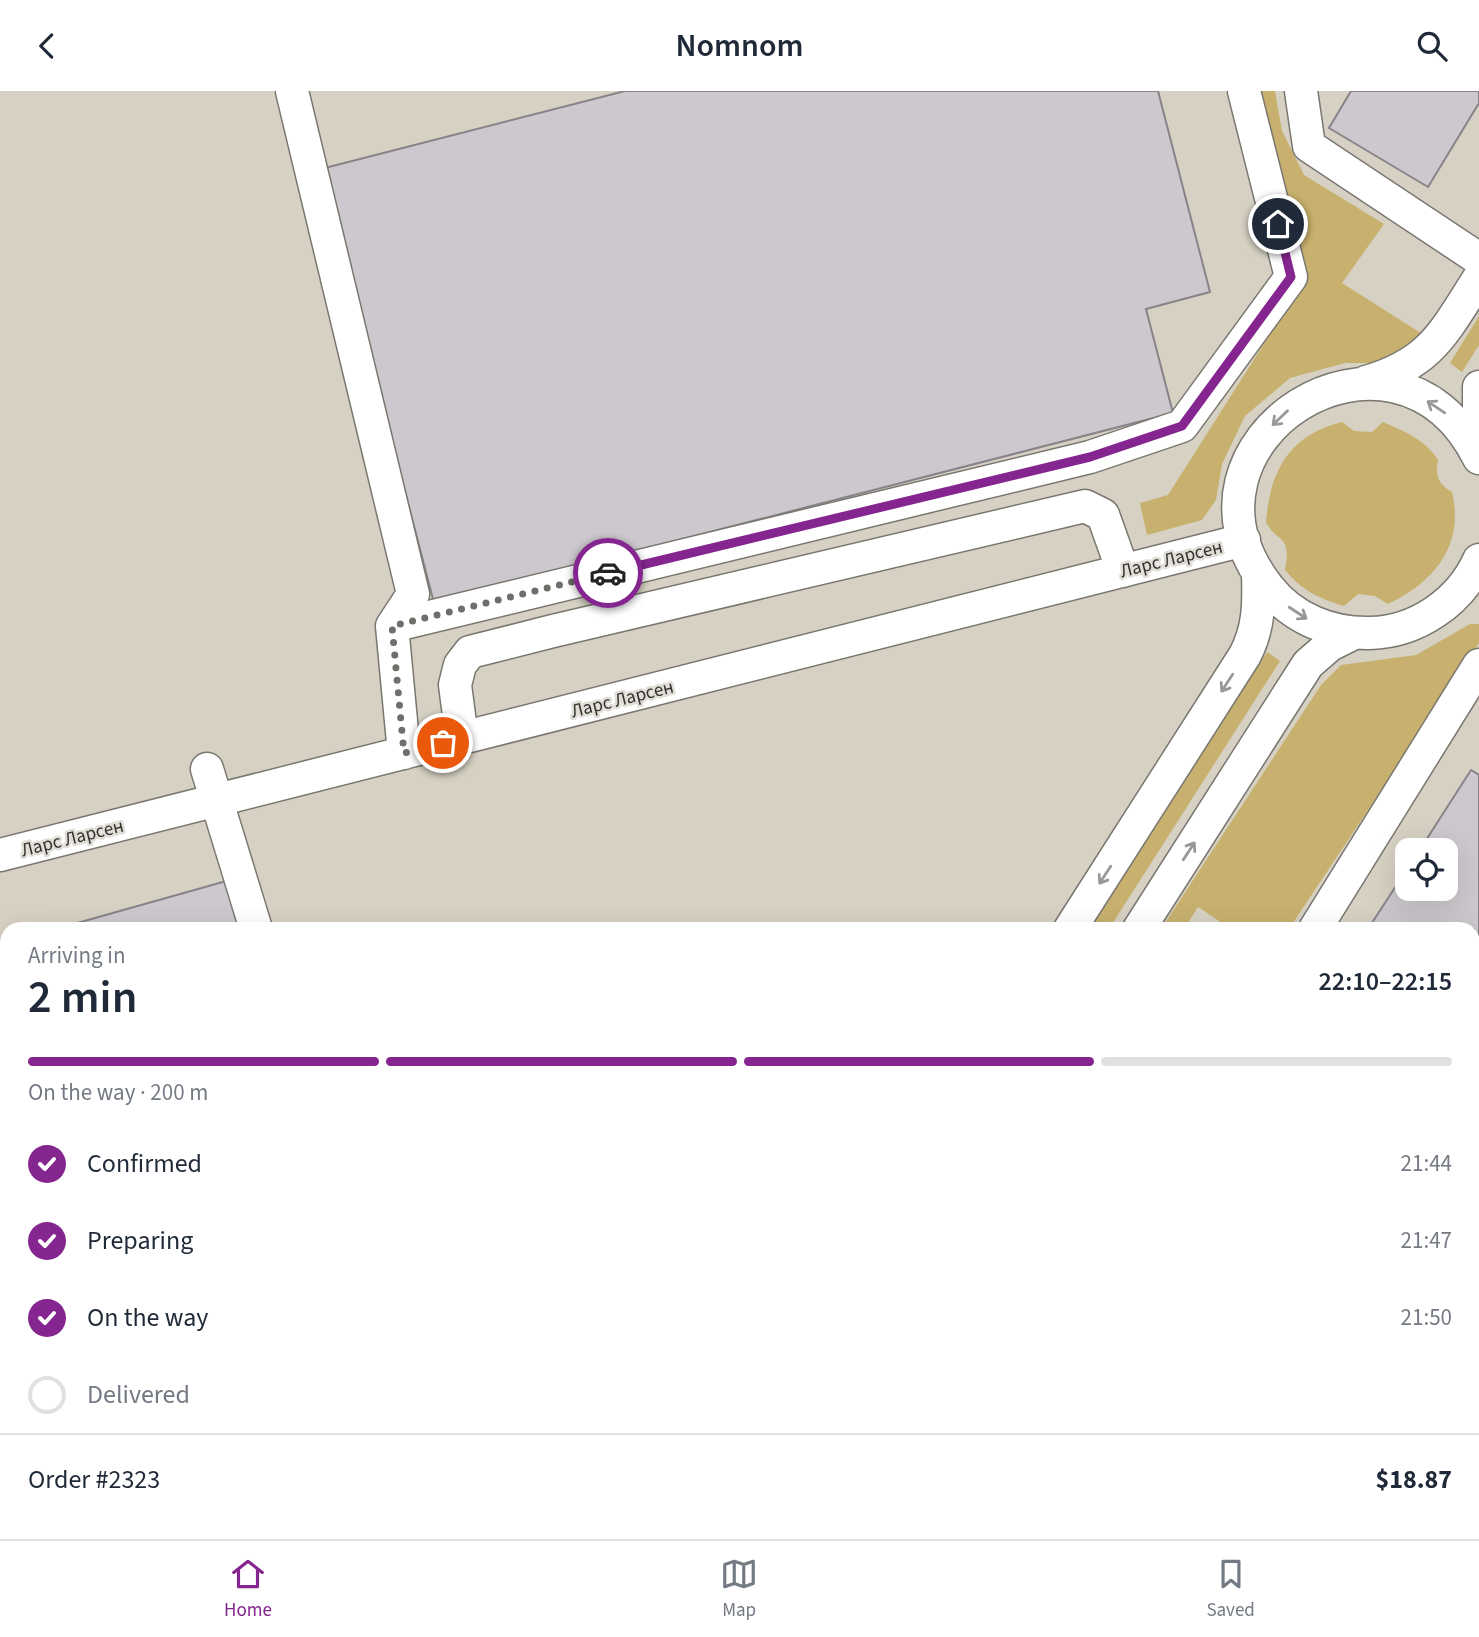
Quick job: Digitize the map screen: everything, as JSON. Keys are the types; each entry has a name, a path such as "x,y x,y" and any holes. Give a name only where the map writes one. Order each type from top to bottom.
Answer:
{"street":[{"path":"292,91 413,594 392,626 404,753"},
{"path":"392,626 1090,457 1182,426 1291,277 1244,91"},
{"path":"1300,91 1309,146 1479,258"},
{"path":"1477,570 1455,596 1434,614 1399,629 1380,633 1352,633 1324,627 1298,614 1276,597 1258,574 1244,540 1240,522 1242,485 1250,459 1264,435 1290,409 1305,399 1340,386 1391,375 1421,358 1439,339 1479,278"},
{"path":"1358,384 1397,389 1433,404 1454,420 1470,440 1479,458"},
{"path":"1479,387 1479,425"},
{"path":"462,738 455,685 460,666 470,652 553,631 1085,506 1103,515 1123,571"},
{"name":"Ларс Ларсен","path":"0,855 1244,540"},
{"path":"1074,922 1245,655 1256,630 1260,611 1258,574"},
{"path":"1143,922 1308,664 1330,645 1352,633"},
{"path":"1319,922 1479,665"},
{"path":"207,769 254,922"}],"shaded area":[{"path":"0,91 1479,91 1479,922 0,922"},
{"path":"1259,91 1275,91 1282,131 1304,175 1384,224 1342,283 1424,335 1391,363 1345,363 1290,378 1245,416 1222,464 1216,500 1202,520 1147,535 1140,503 1168,495 1305,279"},
{"path":"1479,316 1479,345 1462,372 1450,363"},
{"path":"1342,422 1354,431 1372,432 1383,422 1414,437 1438,460 1439,479 1443,486 1452,492 1454,529 1442,560 1419,585 1388,604 1375,596 1358,594 1344,606 1304,588 1285,570 1285,544 1266,522 1272,487 1286,458 1308,436"},
{"path":"1470,624 1479,624 1479,643 1294,922 1220,922 1198,907 1188,922 1166,922 1321,685 1341,665 1416,655"},
{"path":"1267,652 1280,661 1113,922 1094,922"}],"building":[{"path":"625,91 1158,91 1210,292 1146,309 1173,413 434,603 321,169"},
{"path":"1351,91 1479,91 1479,103 1428,187 1329,128"},
{"path":"1471,770 1479,775 1479,922 1373,922 1395,887 1395,901 1458,901 1458,838 1427,838"},
{"path":"237,878 249,922 81,922"}],"way so far":[{"path":"443,743 404,753 392,626 608,573"}],"route":[{"path":"608,573 1090,457 1182,426 1291,277 1278,224"}]}
